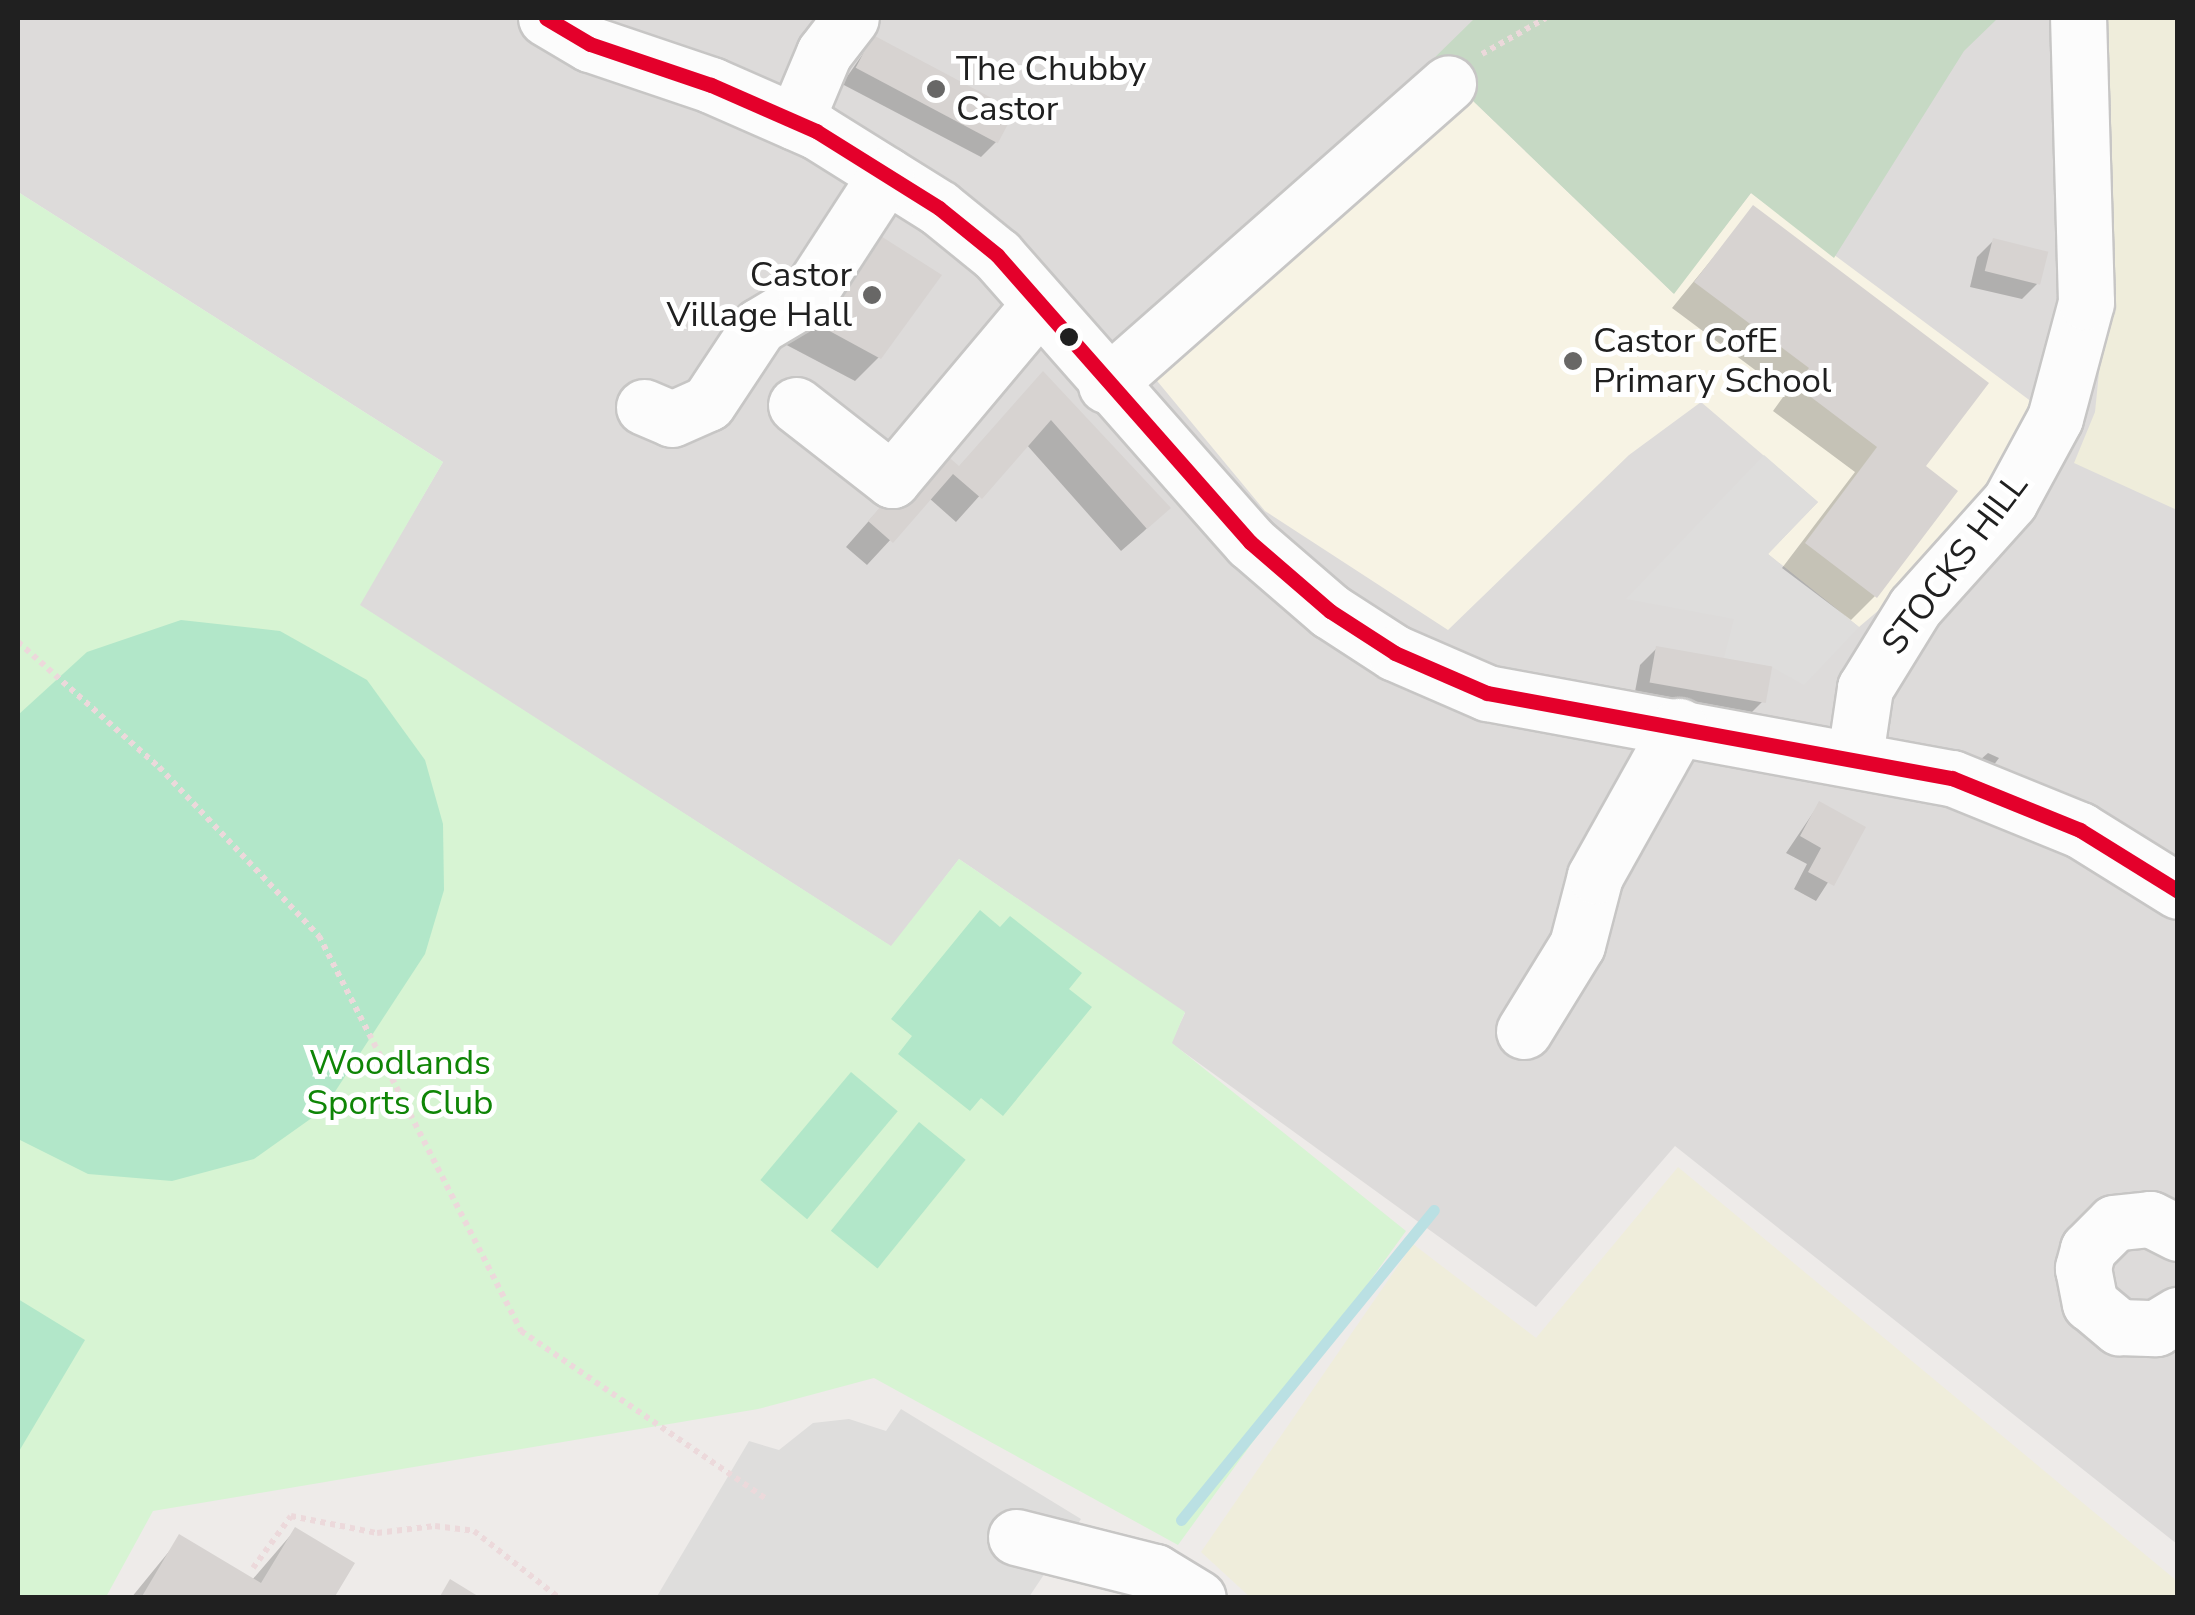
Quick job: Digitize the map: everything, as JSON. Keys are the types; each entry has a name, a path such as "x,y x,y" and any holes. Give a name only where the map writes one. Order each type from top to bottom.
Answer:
{"street":[{"path":"546,18 590,44 795,122 886,175 997,254 1106,385 1250,542 1330,612 1395,653 1487,693 1855,756 2015,800 2080,830 2178,891"},
{"path":"795,122 824,53 851,18"},
{"name":"STOCKS HILL","path":"1855,756 1865,688 1915,606 2010,500 2056,418 2086,302 2078,18"},
{"path":"1106,385 1448,83"},
{"path":"644,407 672,418 708,403 759,326 806,298 886,175"},
{"path":"796,405 892,480 1039,305"},
{"path":"1524,1031 1577,946 1594,876 1679,726"},
{"path":"2178,1233 2150,1218 2114,1223 2088,1249 2083,1268 2090,1303 2119,1327 2156,1328 2178,1315"},
{"path":"1016,1537 1155,1572 1198,1598"}],"path":[{"path":"1448,83 1546,18"},
{"path":"18,642 160,767 319,936 521,1331 766,1499"},
{"path":"253,1568 291,1516 378,1533 435,1526 474,1531 559,1598"}],"shaded area":[{"path":"18,18 2177,18 2177,1544 1675,1146 1536,1307 1171,1043 1185,1013 959,859 892,947 359,605 443,462 18,192"},
{"path":"2104,18 2177,18 2177,510 2074,463 2095,412 2113,234"},
{"name":"Castor CofE Primary School","path":"1470,98 1673,293 1751,193 2036,405 1996,491 1919,576 1859,627 1768,554 1818,502 1701,402 1629,455 1448,630 1265,511 1153,376"},
{"path":"1764,455 1818,502 1768,554 1859,627 1804,685 1772,667 1724,658 1734,619 1626,599"},
{"path":"1678,1167 2177,1581 2177,1597 1251,1598 1201,1552 1413,1244 1536,1338"},
{"path":"901,1409 1081,1519 1029,1597 656,1598 749,1441 779,1450 813,1423 849,1419 886,1431"}],"green space":[{"path":"1475,18 1998,18 1964,51 1834,258 1751,193 1674,294 1470,98 1427,65"},
{"name":"Woodlands Sports Club","path":"18,192 443,462 360,605 891,946 959,859 1185,1012 1172,1043 1406,1231 1178,1545 874,1378 758,1409 153,1511 106,1597 18,1597"},
{"path":"181,620 280,631 367,680 425,760 443,824 444,890 425,954 323,1110 254,1159 172,1181 88,1174 18,1139 18,715 87,652"},
{"path":"980,910 1000,927 1010,916 1082,973 1069,989 1092,1007 1003,1116 981,1098 970,1111 898,1054 912,1036 891,1019"},
{"path":"851,1072 898,1111 807,1219 760,1180"},
{"path":"919,1122 966,1160 878,1269 831,1231"},
{"path":"18,1299 85,1340 18,1453"}],"building":[{"name":"The Chubby Castor","path":"873,35 1015,111 998,143 856,68"},
{"path":"1753,205 1989,383 1926,466 1958,491 1877,598 1805,543 1877,447 1795,385 1809,368 1694,282"},
{"name":"Castor Village Hall","path":"865,226 942,275 881,359 802,316"},
{"path":"1993,238 2048,252 2040,285 1985,271"},
{"path":"1043,371 1171,508 1147,529 1051,420 982,499 953,474 893,543 868,521 935,445 959,466"},
{"path":"1656,646 1772,666 1766,703 1650,682"},
{"path":"1819,801 1866,827 1834,886 1808,872 1821,848 1800,836"},
{"path":"295,1527 355,1563 334,1598 141,1598 179,1534 261,1583"},
{"path":"450,1579 481,1598 439,1598"}],"waterway":[{"path":"1181,1520 1434,1210"}],"transit line":[{"path":"546,18 590,44 711,85 816,131 939,208 997,255 1250,542 1330,611 1395,653 1487,693 1952,778 2080,830 2178,891"}],"place":[{"name":"The Chubby Castor","path":"936,89"},
{"name":"Castor Village Hall","path":"872,295"},
{"name":"Castor CofE Primary School","path":"1573,361"}]}
